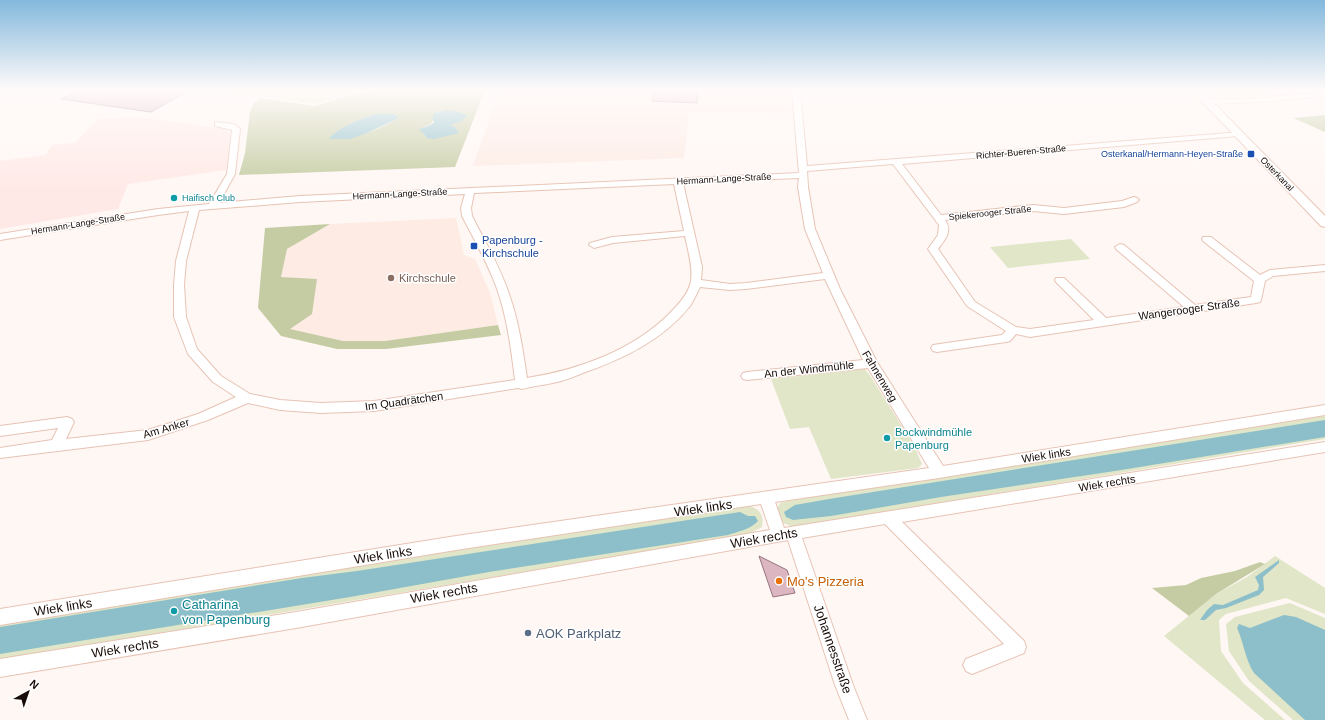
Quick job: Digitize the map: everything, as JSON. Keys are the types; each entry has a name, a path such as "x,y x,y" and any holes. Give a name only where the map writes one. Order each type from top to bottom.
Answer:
{"main road":[{"name":"Osterkanal","path":"1229,124 1325,223"}],"street":[{"path":"212,206 231,174 236,129 231,126 218,124"},
{"name":"Fahnenweg","path":"799,124 803,187 810,229 829,275 871,363 939,472"},
{"name":"Richter-Bueren-Straße","path":"803,172 896,162 1239,134"},
{"name":"Wangerooger Straße","path":"896,162 944,225 945,231 942,239 933,249 971,304 1013,330 1030,333 1256,300 1260,280"},
{"name":"Hermann-Lange-Straße","path":"0,237 158,212 212,206 300,199 678,181 803,172"},
{"name":"Im Quadrätchen","path":"195,208 182,261 179,285 180,317 192,351 217,379 247,398 280,405 321,408 374,406 522,385 558,378 622,353 646,339 667,323 686,303 696,284 697,267 678,181"},
{"path":"470,191 466,208 467,216 498,278 504,296 509,312 522,385"},
{"name":"Spiekerooger Straße","path":"940,218 1033,208 1064,211 1124,204 1134,200"},
{"path":"594,245 612,240 690,233"},
{"path":"1207,239 1260,280 1270,273 1325,268"},
{"path":"1120,247 1193,309"},
{"path":"696,284 730,287 746,286 829,275"},
{"path":"1060,280 1103,322"},
{"path":"937,348 1006,338 1013,330"},
{"name":"An der Windmühle","path":"747,376 871,363"},
{"name":"Am Anker","path":"0,454 58,445 148,435 203,417 247,398"},
{"name":"Wiek links","path":"0,617 456,543 939,472 1325,410"},
{"path":"0,431 67,422 58,445"},
{"name":"Wiek rechts","path":"0,668 296,620 786,534 889,519 1325,446"},
{"path":"767,498 786,534"},
{"path":"889,519 1018,647 972,666"},
{"name":"Johannesstraße","path":"786,534 858,720"}],"shaded area":[{"path":"94,124 186,124 224,129 230,134 226,170 128,184 118,209 0,229 0,161 46,155 52,145 75,143"},
{"path":"488,124 688,124 684,158 473,166"},
{"name":"Kirchschule","path":"456,218 464,255 475,259 490,293 498,325 385,341 343,341 289,329 317,280 281,277 287,249 330,224"}],"green space":[{"path":"249,124 352,124 337,131 330,139 339,139 357,136 388,124 431,124 423,127 423,133 427,138 459,133 455,127 449,125 450,124 472,124 455,167 239,175 245,153"},
{"path":"1306,124 1325,124 1325,132"},
{"path":"330,224 287,249 281,277 317,279 312,314 290,329 343,341 385,341 498,325 501,335 386,349 337,349 281,336 258,308 265,228"},
{"path":"1071,239 1090,259 1008,268 990,247"},
{"path":"865,369 914,446 922,464 918,468 831,479 809,427 790,429 771,379"},
{"path":"1325,412 1325,439 800,526 791,526 783,523 777,509 780,503 788,501"},
{"path":"745,505 756,509 761,514 763,522 762,527 749,534 0,660 0,620"},
{"path":"1275,556 1325,588 1325,614 1286,598 1226,614 1219,620 1221,651 1243,683 1285,720 1265,720 1164,636 1216,594 1247,577"},
{"path":"1260,562 1265,564 1216,594 1189,616 1152,588 1186,585 1201,578 1235,571"},
{"path":"1290,603 1325,618 1325,720 1293,720 1249,681 1229,651 1226,624 1235,617"}],"water":[{"path":"352,124 387,124 350,139 329,139 343,127"},
{"path":"432,124 454,124 450,125 455,127 459,133 434,139 427,138 419,130"},
{"path":"1325,420 1325,437 941,497 831,516 793,520 786,517 784,512 795,505 829,499"},
{"path":"740,512 748,516 755,516 758,521 748,528 728,535 489,572 350,597 0,654 0,627 302,578 357,571"},
{"path":"1279,560 1279,563 1263,577 1264,590 1259,595 1226,608 1216,610 1205,620 1200,620 1207,610 1214,604 1223,605 1258,590 1259,585 1255,577"},
{"path":"1284,615 1296,617 1325,630 1325,720 1305,720 1254,673 1249,662 1237,628 1239,624 1250,628"}],"building":[{"name":"Mo's Pizzeria","path":"759,556 787,570 795,593 773,597"}],"place":[{"name":"Osterkanal/Hermann-Heyen-Straße","path":"1251,154"},
{"name":"Haifisch Club","path":"174,198"},
{"name":"Papenburg - Kirchschule","path":"474,246"},
{"name":"Kirchschule","path":"391,278"},
{"name":"Bockwindmühle Papenburg","path":"887,438"},
{"name":"Mo's Pizzeria","path":"779,581"},
{"name":"Catharina von Papenburg","path":"174,611"},
{"name":"AOK Parkplatz","path":"528,633"}]}
